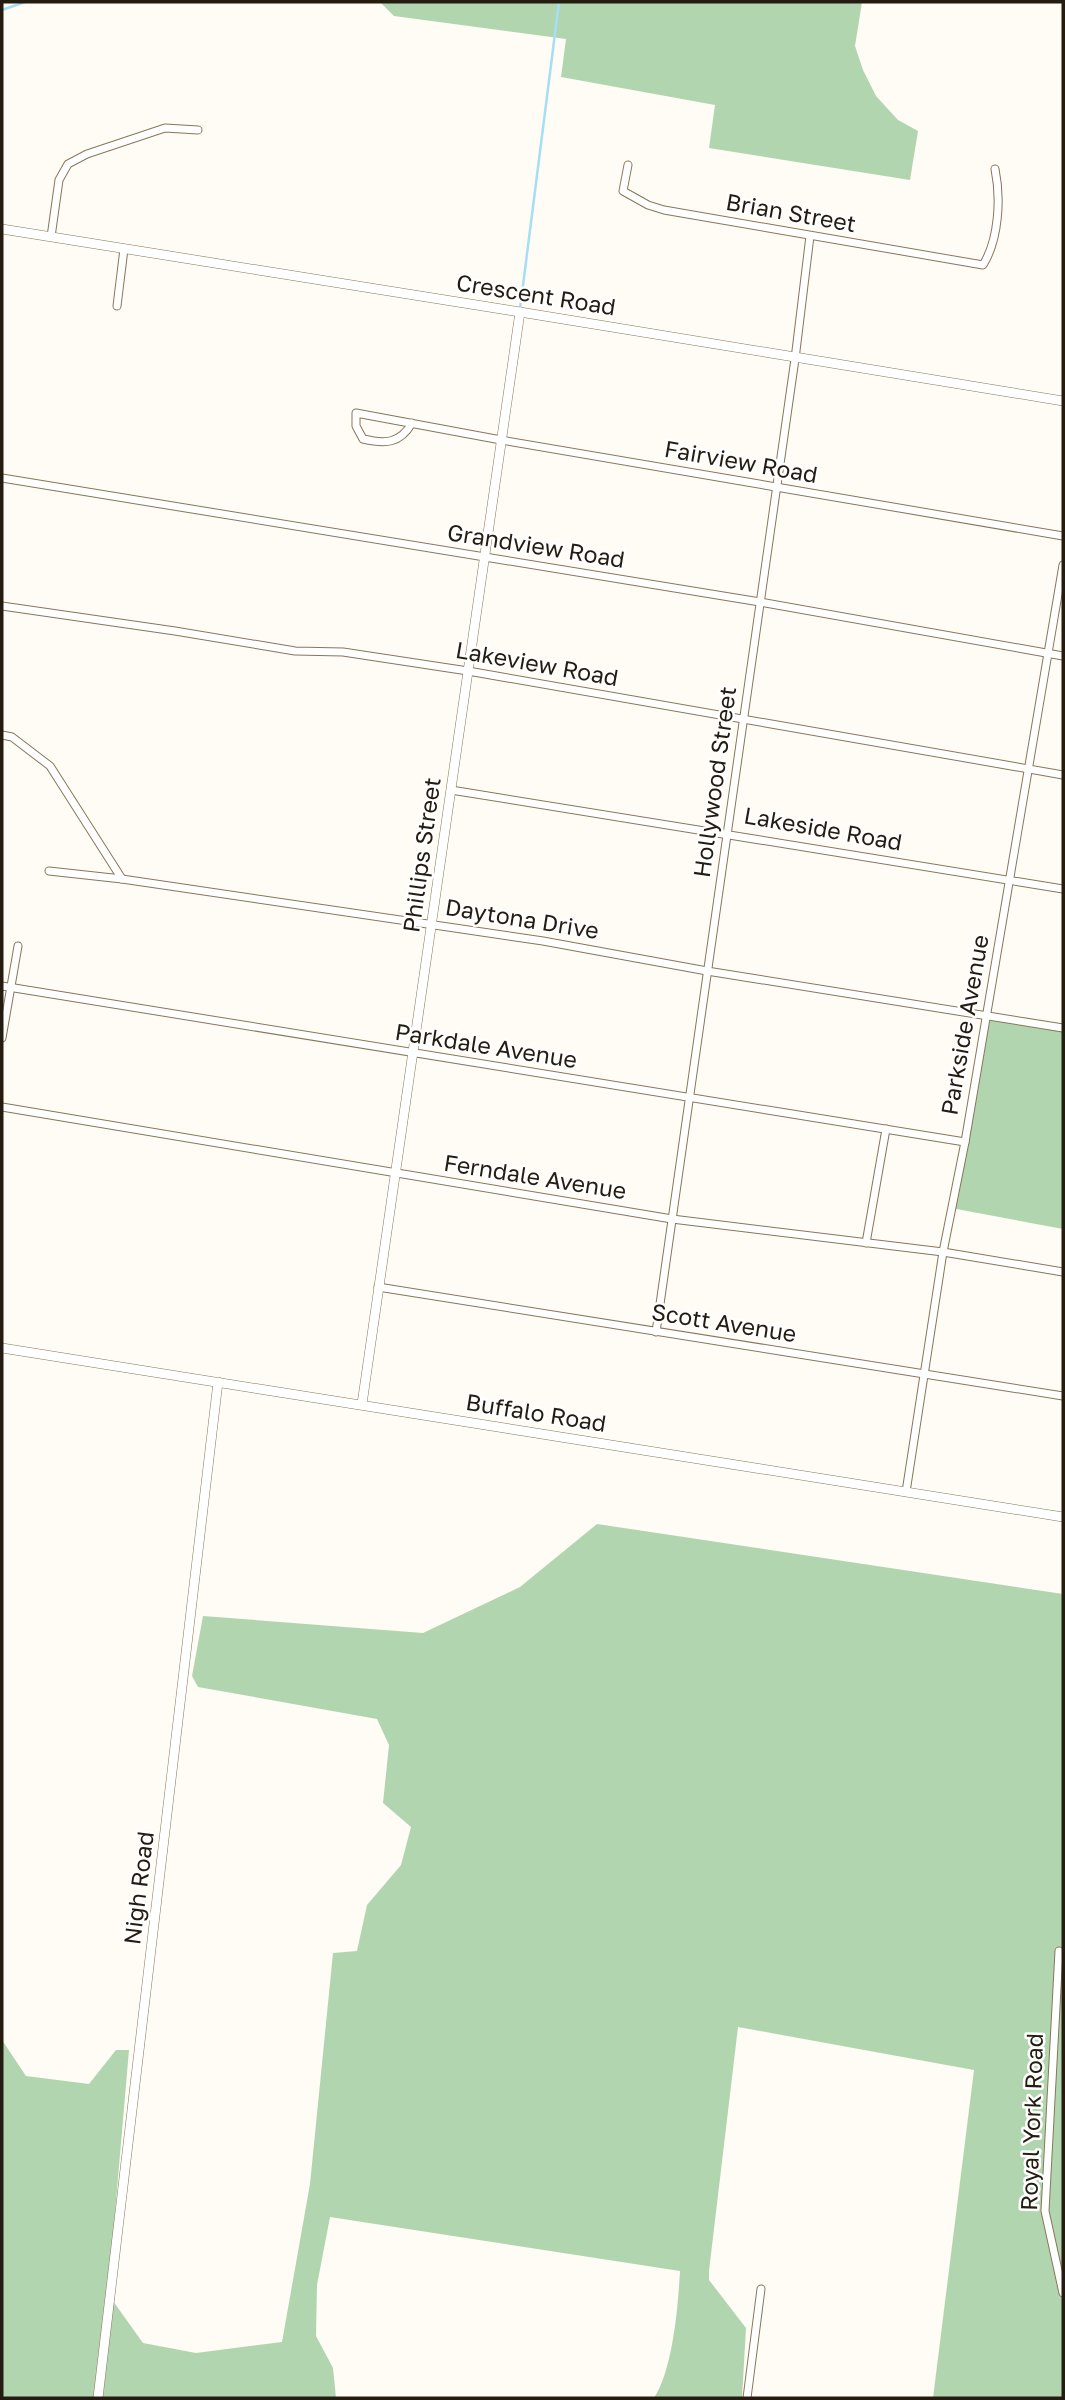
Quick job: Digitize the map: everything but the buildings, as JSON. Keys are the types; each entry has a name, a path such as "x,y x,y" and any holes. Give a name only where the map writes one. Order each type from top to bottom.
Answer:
{"street":[{"path":"51,237 59,180 68,164 87,154 165,128 198,130"},
{"name":"Brian Street","path":"628,165 623,191 648,205 664,210 983,265 993,242 999,189 995,169"},
{"name":"Crescent Road","path":"2,229 1063,401"},
{"name":"Hollywood Street","path":"656,1332 795,359 810,236"},
{"path":"117,306 124,249"},
{"name":"Phillips Street","path":"362,1404 501,440 517,311"},
{"name":"Fairview Road","path":"412,424 396,441 383,444 363,439 356,426 356,413 1063,536"},
{"name":"Grandview Road","path":"2,478 760,602 1063,656"},
{"name":"Parkside Avenue","path":"906,1492 943,1252 965,1142 1063,565"},
{"name":"Lakeview Road","path":"2,606 295,651 343,652 468,671 1063,775"},
{"path":"2,735 12,737 50,766 122,879"},
{"name":"Lakeside Road","path":"451,790 1063,889"},
{"name":"Daytona Drive","path":"49,871 122,879 542,940 707,971 1063,1028"},
{"path":"2,1038 6,987 18,946"},
{"name":"Parkdale Avenue","path":"6,987 965,1142"},
{"name":"Ferndale Avenue","path":"2,1107 672,1219 943,1252 1063,1272"},
{"path":"866,1243 886,1129"},
{"name":"Scott Avenue","path":"378,1287 1063,1396"},
{"name":"Buffalo Road","path":"2,1348 1063,1517"},
{"name":"Nigh Road","path":"98,2398 218,1382"},
{"name":"Royal York Road","path":"1059,1951 1045,2211 1063,2293"},
{"path":"747,2398 761,2289"}],"green space":[{"path":"380,2 862,2 855,46 863,70 876,96 898,120 918,131 910,180 709,148 715,105 561,77 566,39 394,16"},
{"path":"987,1015 1063,1028 1063,1229 951,1208"},
{"path":"597,1524 1063,1594 1063,2398 933,2398 974,2070 738,2027 709,2280 746,2328 742,2398 654,2398 670,2354 680,2271 330,2217 317,2285 316,2336 333,2368 336,2398 2,2398 2,2040 26,2076 89,2084 116,2050 129,2050 108,2294 143,2343 196,2353 282,2342 310,2184 333,1953 357,1951 367,1905 401,1865 411,1827 383,1803 389,1745 377,1719 198,1687 192,1676 203,1616 423,1633 520,1587"}],"waterway":[{"path":"2,10 25,2"},
{"path":"520,309 559,2"}]}
